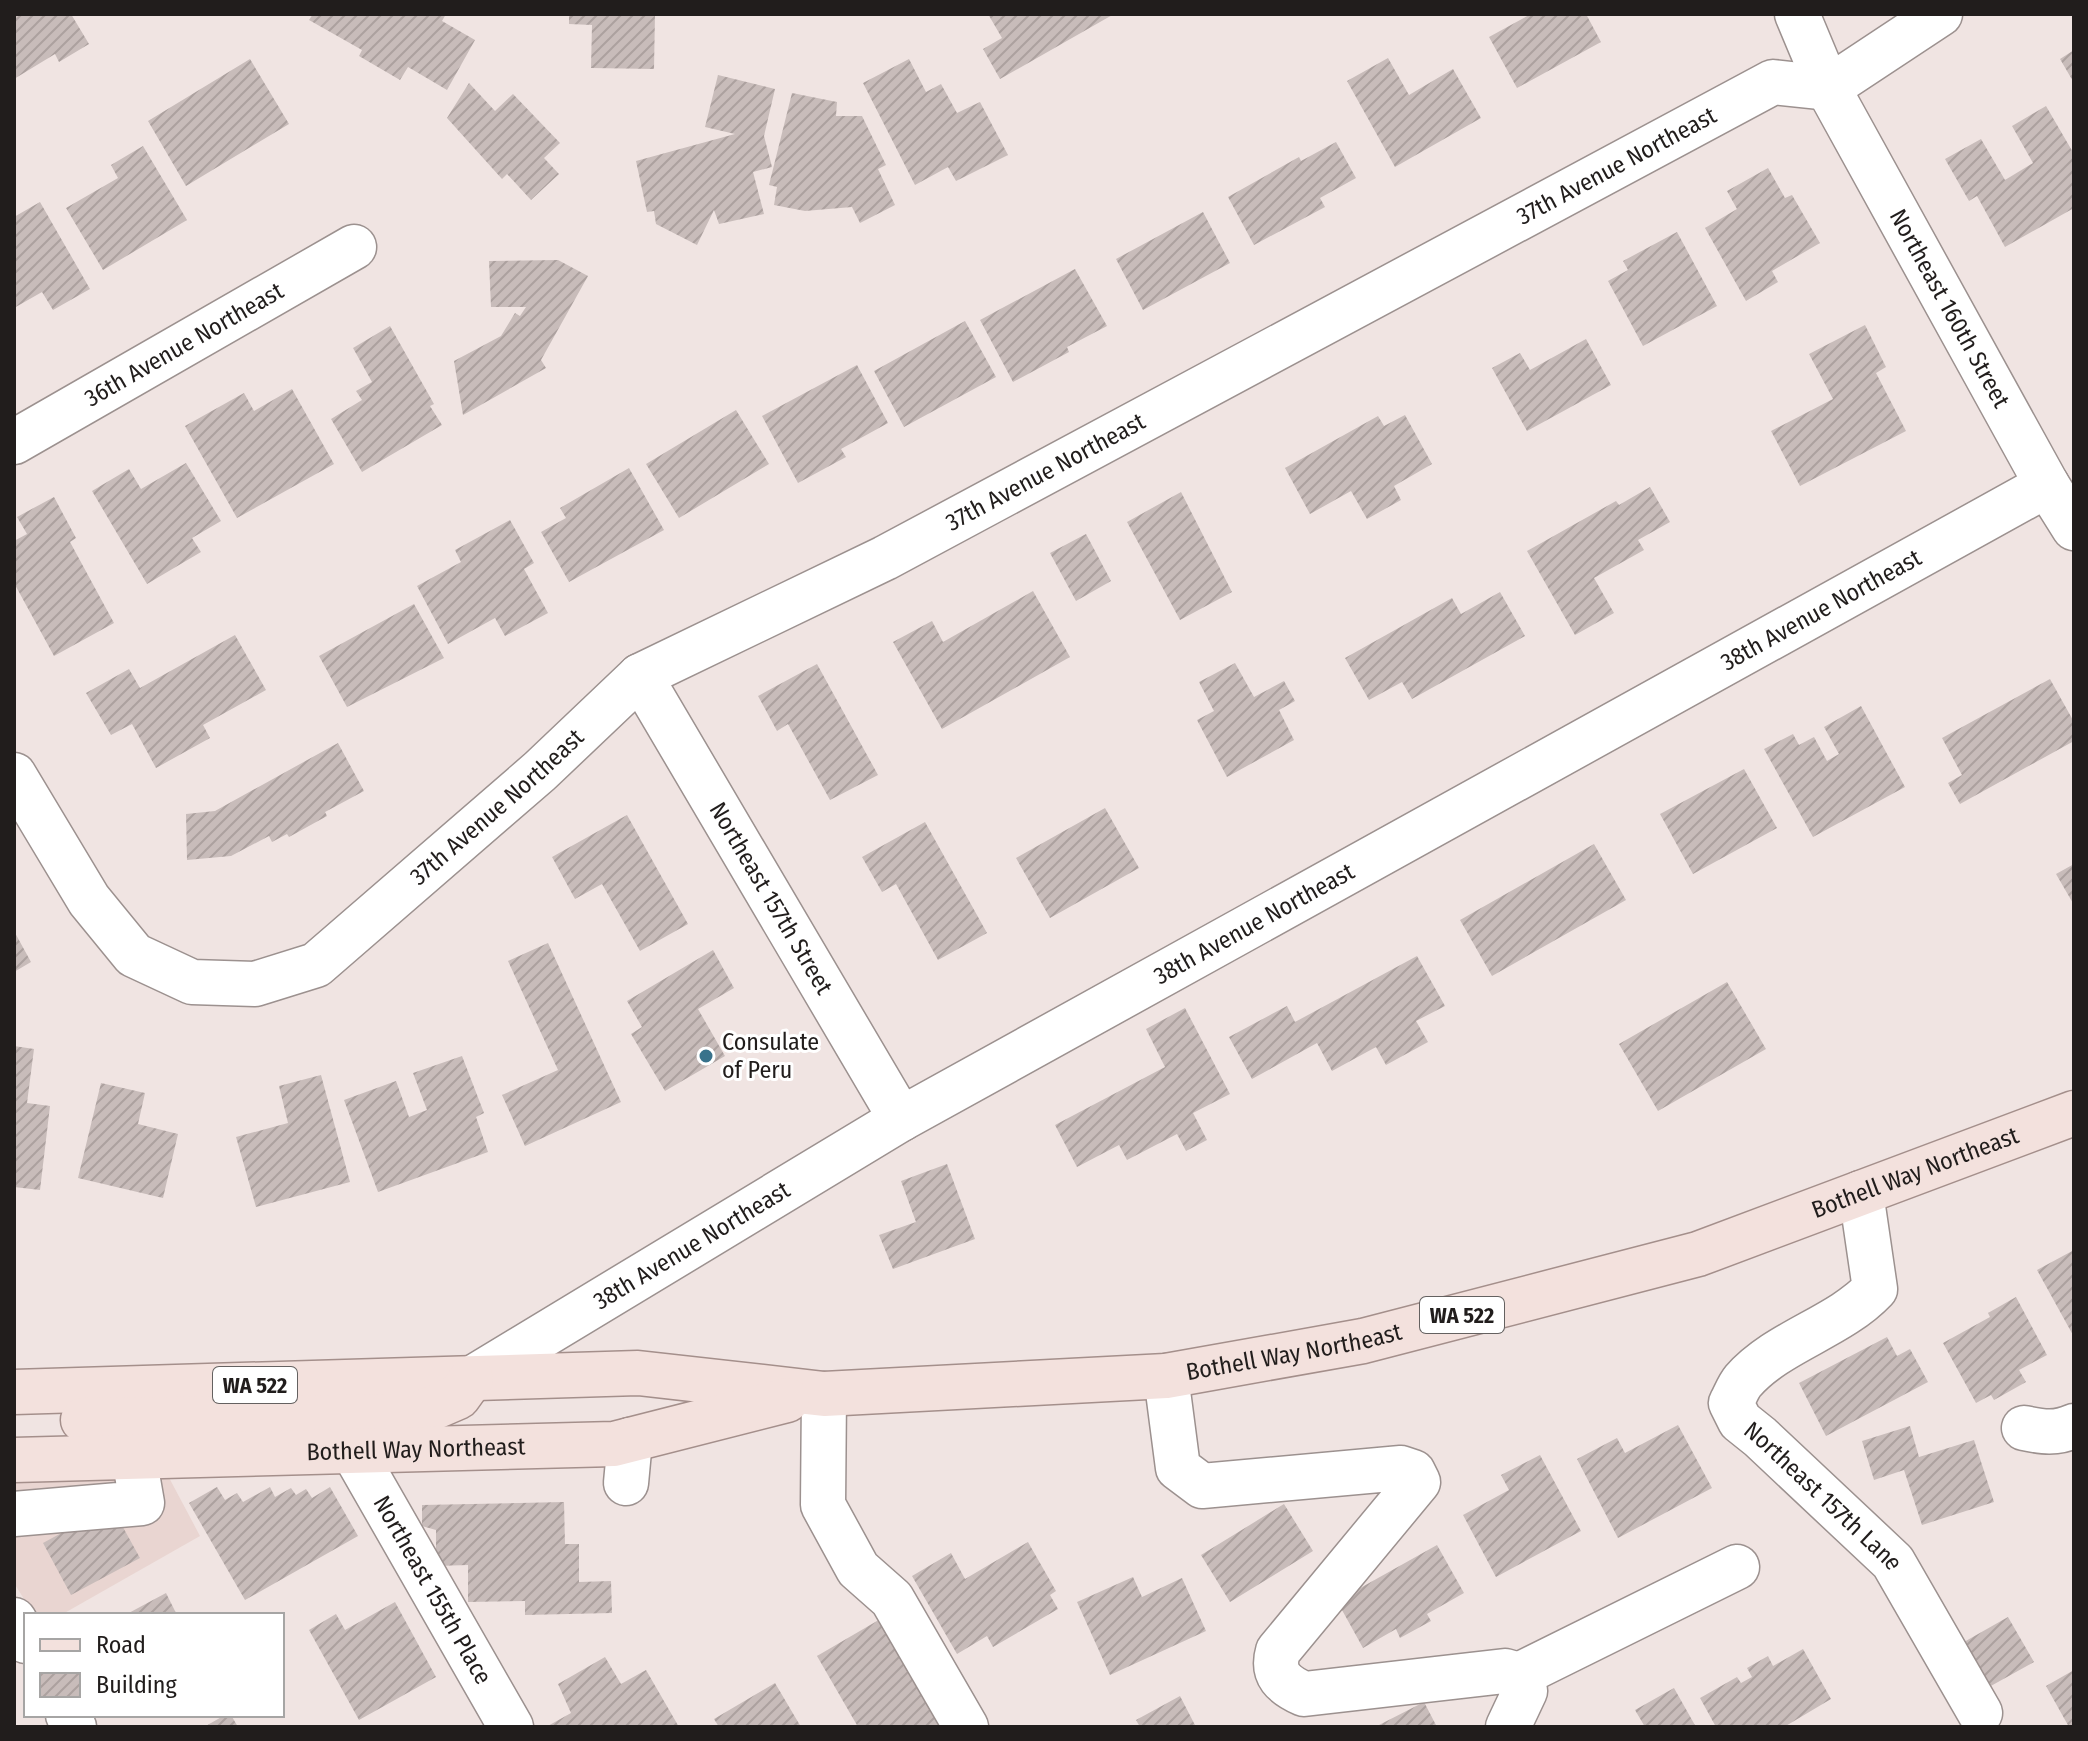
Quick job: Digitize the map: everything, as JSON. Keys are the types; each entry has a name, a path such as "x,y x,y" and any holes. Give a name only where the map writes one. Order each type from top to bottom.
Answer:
{"main road":[{"name":"Bothell Way Northeast","path":"14,1392 638,1373 818,1394 1166,1376 1363,1341 1698,1254 2074,1113"},
{"path":"14,1421 414,1416 458,1397 471,1379"},
{"name":"Bothell Way Northeast","path":"14,1460 614,1444 818,1394"}],"street":[{"name":"Northeast 160th Street","path":"1797,14 1828,88 2047,485 2074,528"},
{"path":"1828,88 1940,14"},
{"name":"37th Avenue Northeast","path":"14,775 89,900 134,955 192,982 255,984 316,965 540,771 640,676 885,558 1773,82 1828,88"},
{"name":"36th Avenue Northeast","path":"14,442 354,247"},
{"name":"38th Avenue Northeast","path":"471,1379 901,1119 2047,485"},
{"name":"Northeast 157th Street","path":"640,676 901,1119"},
{"name":"Northeast 157th Lane","path":"1861,1193 1875,1289 1858,1307 1780,1352 1743,1382 1731,1403 1740,1421 1893,1562 1980,1713"},
{"path":"1166,1376 1178,1468 1202,1486 1401,1468 1413,1472 1418,1482 1278,1651 1274,1663 1279,1678 1304,1694 1505,1671 1519,1675 1737,1567"},
{"path":"818,1394 823,1505 858,1569 892,1599 966,1727"},
{"path":"2024,1428 2047,1433 2061,1432 2074,1426"},
{"path":"626,1483 630,1440"},
{"name":"Northeast 155th Place","path":"353,1451 511,1727"},
{"path":"14,1514 142,1503 134,1457"},
{"path":"14,1620 24,1638"},
{"path":"1508,1727 1525,1691 1519,1675"}],"shaded area":[{"path":"166,1472 200,1536 65,1613 33,1613 14,1583 14,1484 20,1477"}],"building":[{"path":"14,14 71,14 89,44 59,62 55,54 14,79"},
{"path":"313,14 446,14 442,21 475,40 447,90 408,67 400,80 359,56 362,50 309,20"},
{"path":"569,14 655,14 654,69 591,68 592,25 569,24"},
{"path":"988,14 1114,14 1000,79 983,49 1002,38"},
{"path":"1531,14 1586,14 1601,42 1517,88 1489,37"},
{"path":"2074,50 2074,83 2060,59"},
{"path":"1388,58 1409,95 1453,69 1481,118 1395,167 1347,81"},
{"path":"250,59 289,124 186,186 148,121"},
{"path":"909,59 926,92 941,84 957,113 980,102 1008,155 956,181 948,167 915,185 863,83"},
{"path":"718,75 775,89 764,136 772,167 753,172 764,214 719,224 714,210 697,245 656,224 654,211 647,212 636,161 735,134 705,127"},
{"path":"469,83 495,111 513,94 560,143 544,158 559,174 531,200 507,174 502,179 447,118"},
{"path":"792,93 837,102 836,116 862,116 886,165 878,169 895,205 860,223 852,207 805,211 774,205 777,187 769,185"},
{"path":"2046,106 2074,154 2074,208 2005,247 1977,196 1969,201 1945,159 1981,139 2005,180 2033,163 2012,126"},
{"path":"1336,142 1356,178 1320,198 1325,207 1254,245 1228,197 1299,157 1301,161"},
{"path":"143,146 187,220 103,270 66,208 118,178 111,165"},
{"path":"1768,168 1785,198 1792,195 1820,243 1772,271 1778,282 1746,301 1705,228 1737,209 1727,191"},
{"path":"40,202 90,289 53,310 42,292 14,308 14,217"},
{"path":"1203,212 1230,263 1143,310 1116,259"},
{"path":"1677,232 1717,306 1643,346 1608,281 1628,270 1623,261"},
{"path":"558,260 588,276 541,360 546,368 463,415 454,361 501,336 515,313 520,316 526,307 491,307 489,261"},
{"path":"1075,269 1107,326 1067,347 1069,352 1013,382 980,320"},
{"path":"965,321 996,377 904,427 874,371"},
{"path":"1865,325 1886,367 1876,373 1906,431 1800,486 1771,431 1833,399 1809,354"},
{"path":"390,326 434,404 430,406 442,425 362,472 331,419 362,400 356,391 372,382 353,348"},
{"path":"1586,339 1611,385 1527,431 1492,368 1520,353 1530,370"},
{"path":"857,365 888,423 841,449 846,457 798,483 762,416"},
{"path":"292,389 334,464 237,518 185,426 244,393 254,411"},
{"path":"736,410 769,464 679,518 646,464"},
{"path":"1405,415 1432,464 1394,486 1401,500 1367,519 1351,491 1310,514 1285,468 1378,416 1384,426"},
{"path":"186,463 221,521 192,538 201,552 147,584 92,491 129,469 141,489"},
{"path":"629,468 664,530 569,582 541,532 566,518 560,508"},
{"path":"1650,487 1670,522 1638,540 1644,550 1594,578 1614,613 1575,635 1527,551 1616,501 1619,505"},
{"path":"1181,492 1232,592 1180,620 1127,522"},
{"path":"54,497 76,538 70,542 114,623 54,656 14,583 14,541 27,534 17,517"},
{"path":"510,520 534,563 524,569 548,613 505,636 495,618 448,644 417,586 461,562 455,550"},
{"path":"1086,534 1111,581 1076,601 1050,553"},
{"path":"1033,591 1070,657 942,729 893,642 932,621 943,642"},
{"path":"1500,592 1525,636 1412,699 1402,682 1369,700 1345,658 1452,598 1461,614"},
{"path":"414,604 444,658 347,707 319,656"},
{"path":"235,635 266,690 203,725 210,738 156,768 132,724 111,735 86,693 129,669 140,688"},
{"path":"1235,663 1254,697 1284,681 1295,701 1279,710 1294,740 1227,777 1197,720 1214,711 1199,682"},
{"path":"817,664 878,775 830,800 788,724 777,731 758,696"},
{"path":"2050,679 2074,722 2074,741 1960,804 1948,783 1962,775 1942,738"},
{"path":"1861,706 1905,787 1813,837 1764,749 1793,734 1799,745 1814,737 1827,761 1839,754 1824,727"},
{"path":"338,743 364,791 325,812 327,816 289,837 287,834 272,842 269,836 231,856 187,860 186,814 215,811"},
{"path":"1744,769 1777,828 1693,874 1660,814"},
{"path":"1105,808 1139,868 1050,918 1016,858"},
{"path":"627,815 688,924 640,951 602,884 575,899 552,857"},
{"path":"925,822 987,933 938,960 896,884 882,892 862,857"},
{"path":"1594,844 1626,900 1492,976 1460,920"},
{"path":"2074,864 2074,905 2056,874"},
{"path":"14,931 31,962 14,972"},
{"path":"548,943 621,1102 525,1146 502,1095 558,1070 508,961"},
{"path":"713,950 734,988 698,1009 725,1056 665,1091 631,1034 642,1027 627,1001"},
{"path":"1417,956 1445,1006 1416,1021 1428,1042 1386,1065 1376,1047 1332,1071 1317,1043 1252,1079 1229,1037 1287,1006 1295,1022"},
{"path":"1727,982 1766,1049 1658,1111 1619,1044"},
{"path":"1185,1008 1230,1094 1193,1113 1207,1140 1186,1151 1177,1134 1127,1160 1119,1145 1077,1167 1055,1125 1165,1067 1146,1029"},
{"path":"14,1046 34,1049 27,1103 50,1106 40,1190 14,1187"},
{"path":"462,1056 484,1113 476,1117 488,1152 378,1192 344,1100 396,1081 409,1117 427,1110 413,1073"},
{"path":"321,1075 350,1182 256,1207 236,1137 288,1123 279,1086"},
{"path":"101,1083 145,1093 138,1124 178,1134 163,1198 78,1178"},
{"path":"947,1164 975,1239 893,1269 879,1235 916,1222 901,1181"},
{"path":"2074,1250 2074,1337 2037,1270"},
{"path":"2016,1297 2047,1355 2019,1370 2026,1382 1994,1400 1991,1395 1976,1403 1943,1343 1990,1317 1988,1313"},
{"path":"1887,1337 1897,1356 1910,1349 1928,1382 1826,1436 1799,1383"},
{"path":"1678,1425 1712,1488 1618,1538 1577,1459 1617,1438 1625,1453"},
{"path":"1910,1426 1919,1457 1974,1440 1994,1502 1922,1525 1904,1470 1874,1480 1862,1441"},
{"path":"1540,1455 1581,1531 1496,1577 1463,1515 1509,1490 1501,1475"},
{"path":"217,1487 225,1500 237,1493 243,1502 270,1487 275,1497 291,1488 296,1495 306,1489 312,1498 330,1487 358,1536 245,1600 189,1503"},
{"path":"564,1502 565,1544 579,1544 579,1582 611,1581 612,1613 525,1615 525,1601 468,1602 468,1565 436,1566 436,1530 422,1526 422,1505"},
{"path":"1284,1504 1313,1551 1230,1602 1201,1555"},
{"path":"87,1519 119,1520 140,1558 71,1595 43,1543"},
{"path":"1028,1542 1056,1591 1050,1595 1058,1609 993,1647 987,1636 957,1654 912,1576 951,1553 965,1579"},
{"path":"1437,1545 1464,1593 1427,1614 1431,1621 1400,1638 1396,1629 1363,1648 1337,1601"},
{"path":"1133,1577 1142,1597 1182,1578 1206,1631 1110,1675 1077,1602"},
{"path":"166,1593 176,1613 129,1613"},
{"path":"395,1602 436,1677 359,1720 309,1630 336,1614 345,1630"},
{"path":"889,1614 955,1727 858,1727 817,1656"},
{"path":"2008,1617 2034,1662 1989,1687 1964,1642"},
{"path":"1803,1649 1831,1699 1784,1727 1716,1727 1700,1698 1737,1677 1741,1683 1752,1677 1747,1668 1768,1656 1773,1666"},
{"path":"605,1657 621,1684 646,1670 679,1727 546,1727 571,1713 558,1684"},
{"path":"2074,1670 2074,1727 2069,1727 2046,1686"},
{"path":"775,1683 801,1727 719,1727 714,1719"},
{"path":"1674,1688 1696,1727 1645,1727 1635,1710"},
{"path":"1180,1696 1196,1727 1140,1727 1136,1720"},
{"path":"1424,1702 1437,1727 1380,1727 1379,1725"},
{"path":"222,1717 232,1717 238,1727 204,1727"}],"place":[{"name":"Consulate of Peru","path":"706,1056"}]}
